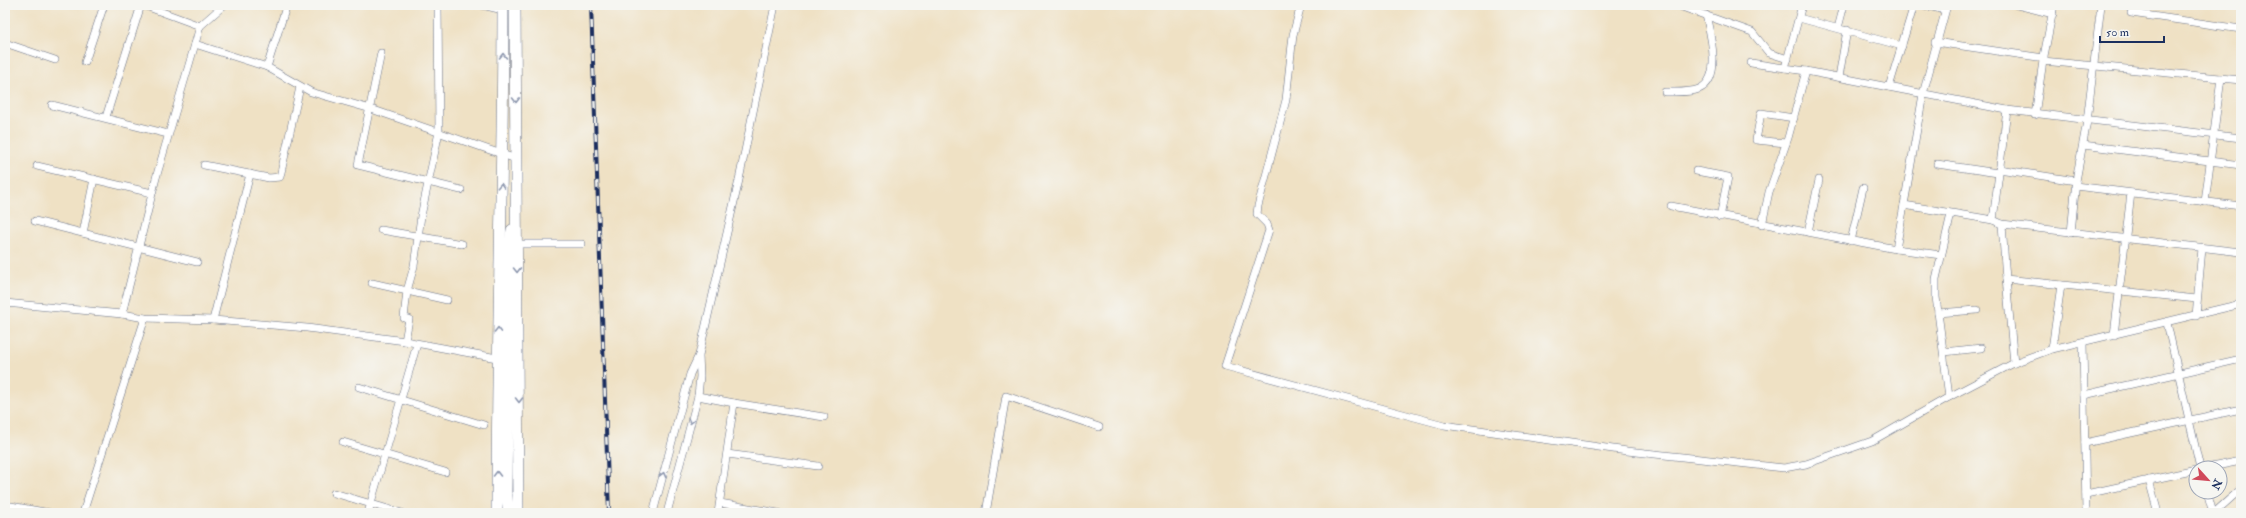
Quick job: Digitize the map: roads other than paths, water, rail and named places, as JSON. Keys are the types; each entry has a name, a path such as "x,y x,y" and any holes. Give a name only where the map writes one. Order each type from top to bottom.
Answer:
{"main road":[{"path":"509,513 506,492 513,246 516,203 515,5"},
{"path":"498,513 497,358 500,215 503,155 503,8"},
{"path":"500,215 513,246 518,513"}],"street":[{"path":"85,62 104,5"},
{"path":"106,118 142,5 200,26"},
{"path":"122,314 152,193 200,26 224,5"},
{"path":"405,342 409,319 404,318 407,291 414,266 427,182 439,132 438,5"},
{"path":"482,5 503,8"},
{"path":"653,513 690,374 699,355 739,180 775,5"},
{"path":"1300,5 1293,35 1286,100 1258,206 1257,214 1267,224 1269,230 1225,366 1444,425 1627,451 1784,468 1806,464 1872,441 1949,397 2014,363 2052,349 2167,323 2241,304"},
{"path":"1785,68 1802,5"},
{"path":"1838,28 1844,5"},
{"path":"1889,87 1914,5"},
{"path":"1896,248 1923,94 1935,42 1946,8 1924,5"},
{"path":"2016,5 2053,14"},
{"path":"2035,115 2054,5"},
{"path":"2071,233 2076,183 2087,122 2101,5"},
{"path":"267,67 286,7"},
{"path":"1682,7 1752,32 1769,53 1788,59"},
{"path":"2131,13 2241,29"},
{"path":"1665,92 1690,91 1700,88 1706,83 1713,63 1712,46 1706,15"},
{"path":"1799,18 1902,46"},
{"path":"1839,77 1847,30"},
{"path":"1935,42 2044,59 2241,80"},
{"path":"5,43 55,60"},
{"path":"195,44 267,67 285,76 300,87 371,109 516,159"},
{"path":"381,53 371,109 358,165 461,190"},
{"path":"1752,63 1839,77 2035,115 2241,138"},
{"path":"1762,225 1769,192 1794,118 1806,71"},
{"path":"2205,202 2222,78"},
{"path":"204,165 250,174 280,177 300,87"},
{"path":"52,105 168,134"},
{"path":"1993,220 1998,171 2007,110"},
{"path":"1786,143 1756,140 1761,113 1794,118"},
{"path":"2083,145 2241,165"},
{"path":"1937,164 1998,171 2131,193 2241,206"},
{"path":"37,166 152,193"},
{"path":"1696,170 1728,177 1720,217"},
{"path":"213,320 250,174"},
{"path":"83,233 94,179"},
{"path":"1808,232 1819,180"},
{"path":"1851,241 1863,188"},
{"path":"2114,335 2131,193"},
{"path":"1904,205 1993,220 2002,224 2241,252"},
{"path":"1671,206 1762,225 1941,255"},
{"path":"1949,397 1936,297 1936,279 1951,214"},
{"path":"35,221 197,262"},
{"path":"2002,224 2014,363"},
{"path":"381,230 462,244"},
{"path":"513,246 582,244"},
{"path":"2196,316 2202,248"},
{"path":"2006,279 2197,299"},
{"path":"372,283 447,300"},
{"path":"2052,349 2061,284"},
{"path":"5,304 122,314 144,318 213,320 306,328 405,342 497,358"},
{"path":"1938,313 1977,310"},
{"path":"83,513 144,318"},
{"path":"2167,323 2180,374 2198,460"},
{"path":"2083,342 2086,513"},
{"path":"368,513 417,344"},
{"path":"1944,352 1981,348"},
{"path":"667,513 698,396 700,376 699,355"},
{"path":"2084,395 2241,359"},
{"path":"359,387 400,401 484,425"},
{"path":"698,396 824,417"},
{"path":"986,513 1006,396 1099,427"},
{"path":"718,513 734,403"},
{"path":"2085,443 2190,422 2241,409"},
{"path":"343,442 445,472"},
{"path":"727,454 818,466"},
{"path":"2228,464 2241,461"},
{"path":"2086,494 2188,472"},
{"path":"2149,480 2158,513"},
{"path":"2210,500 2214,513 2241,489"},
{"path":"334,493 402,513"},
{"path":"720,503 778,513"},
{"path":"5,505 50,513"}],"railway":[{"path":"591,5 609,513"}]}
